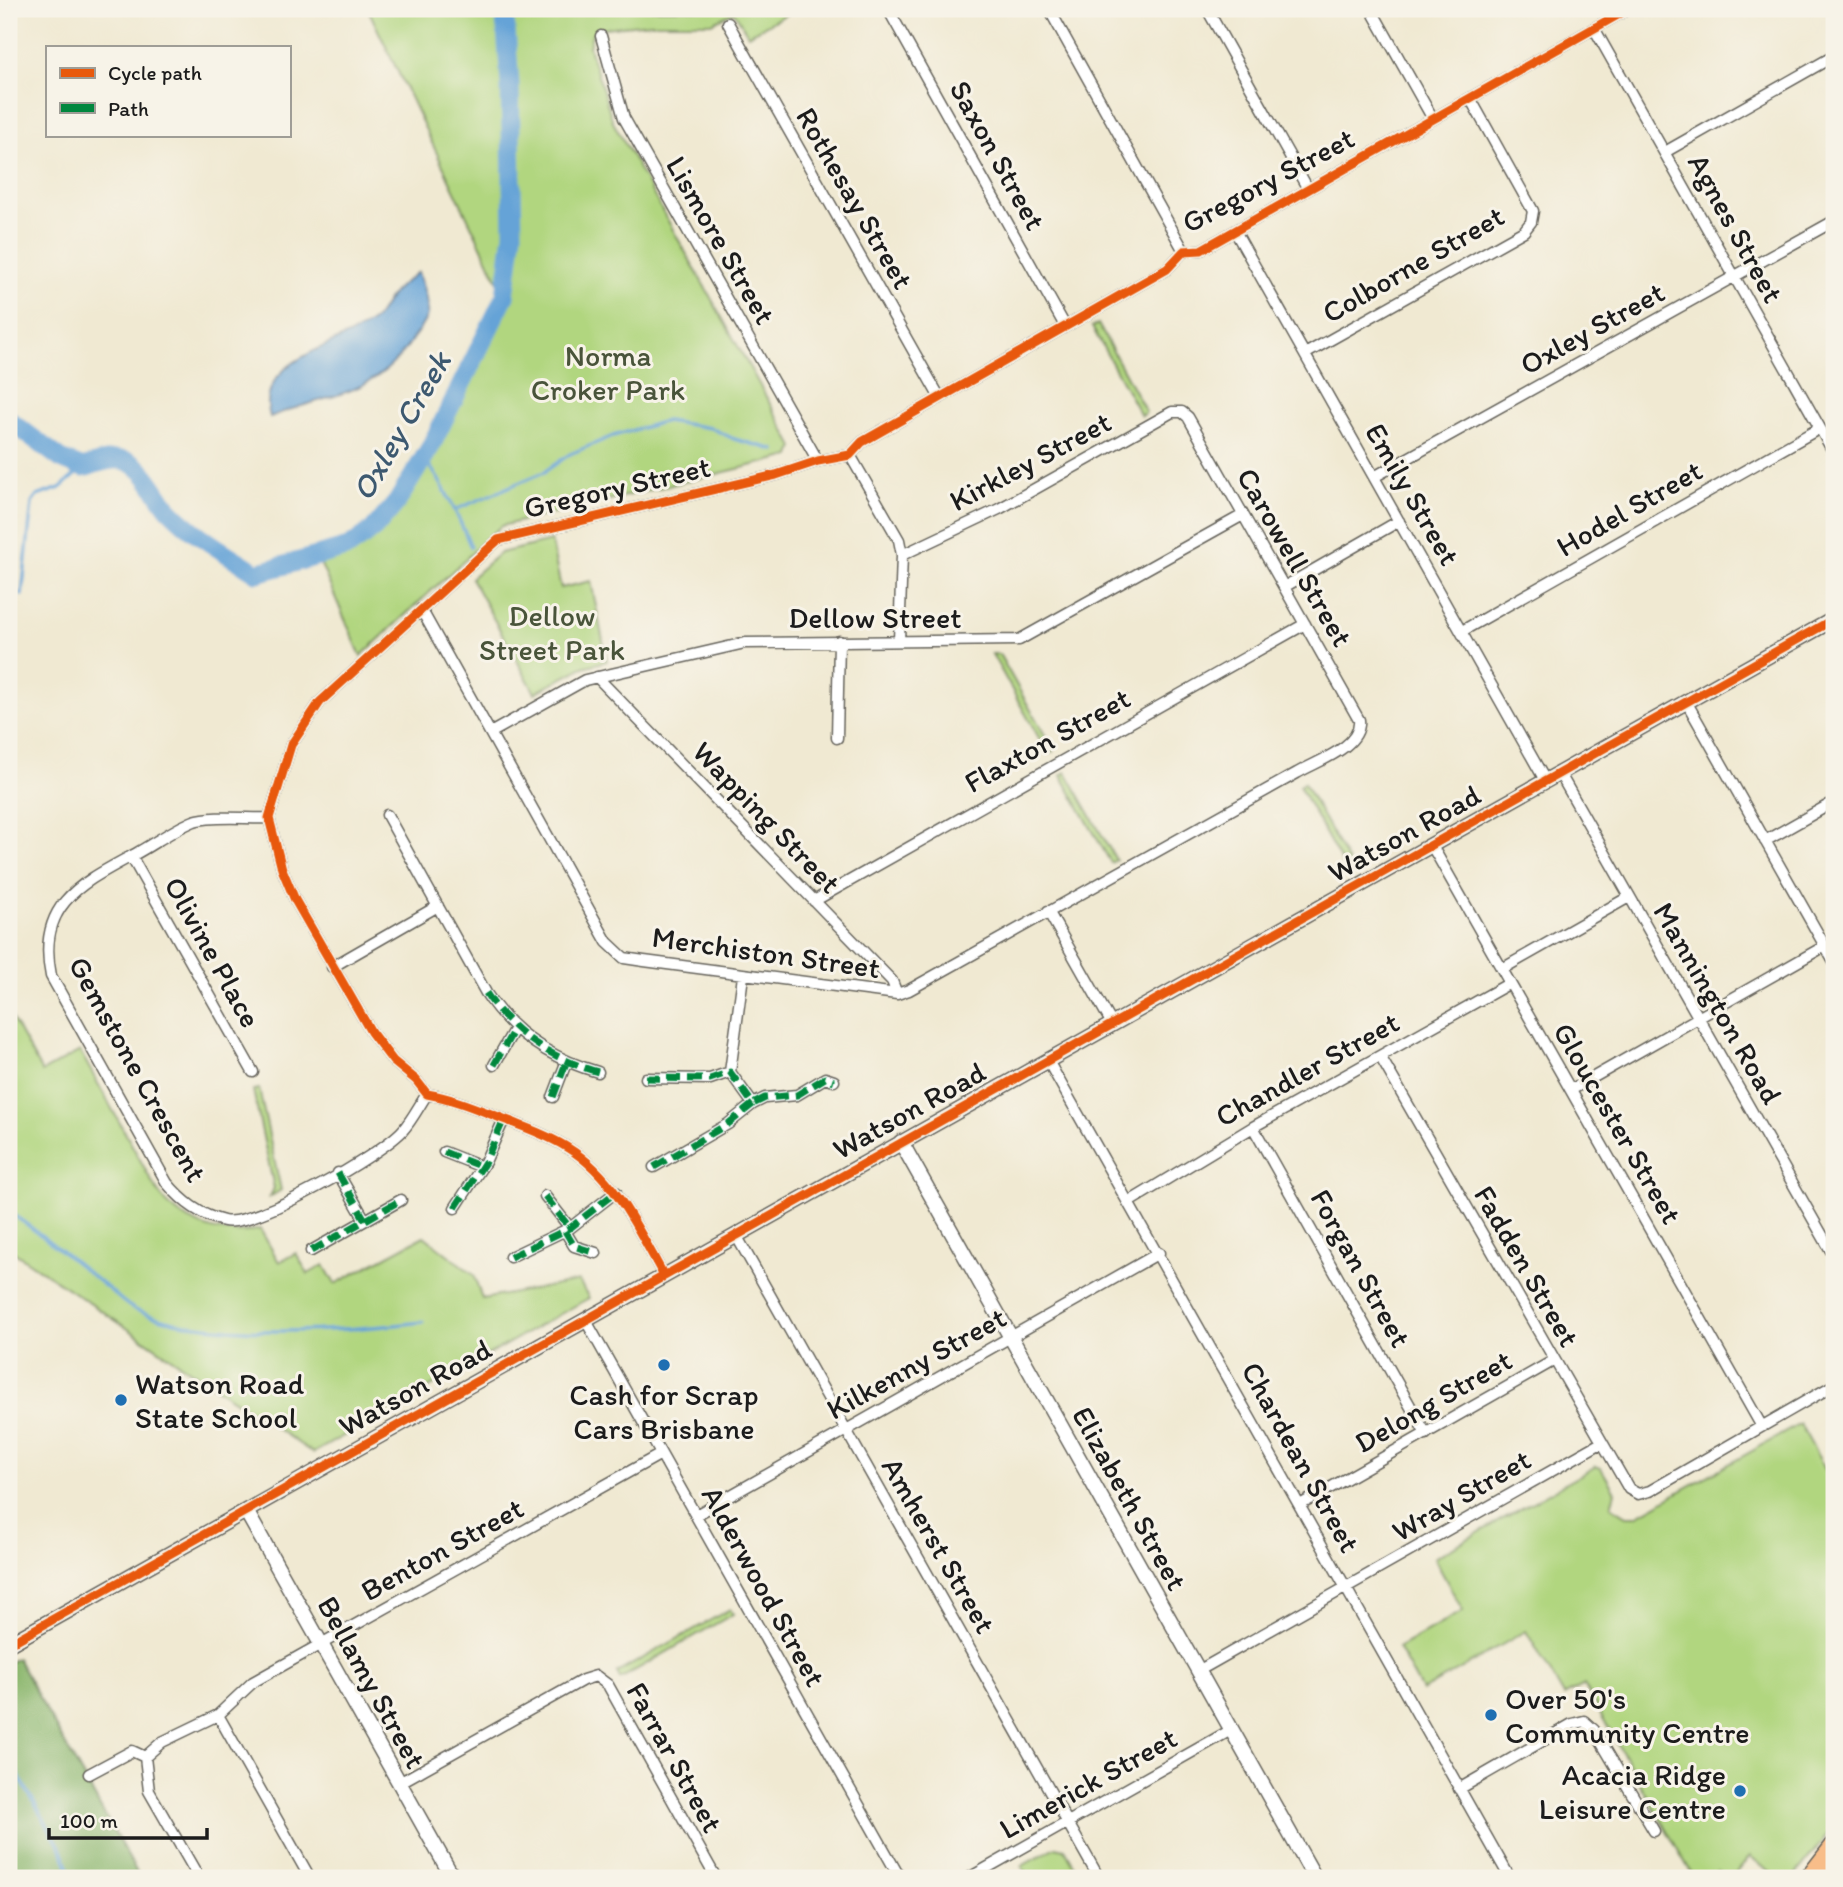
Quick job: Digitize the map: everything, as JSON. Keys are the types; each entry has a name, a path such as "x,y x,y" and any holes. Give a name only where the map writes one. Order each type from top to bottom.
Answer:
{"highway":[{"path":"1810,1878 1834,1847"}],"street":[{"name":"Saxon Street","path":"888,9 1065,326"},
{"path":"1049,9 1184,251"},
{"path":"1207,9 1308,189"},
{"path":"1371,9 1433,118"},
{"name":"Gregory Street","path":"427,1094 416,1080 393,1060 371,1032 332,967 295,900 282,869 269,818 286,756 304,721 320,702 421,608 498,540 850,455 862,442 1167,268 1184,251 1201,250 1628,9"},
{"name":"Rothesay Street","path":"728,23 940,398"},
{"name":"Agnes Street","path":"1594,28 1834,453"},
{"name":"Lismore Street","path":"601,36 624,118 818,461"},
{"path":"1665,152 1834,56"},
{"name":"Colborne Street","path":"1305,354 1524,231 1531,222 1533,211 1470,98"},
{"name":"Oxley Street","path":"1374,477 1834,221"},
{"name":"Emily Street","path":"1235,231 1546,782"},
{"name":"Kirkley Street","path":"902,555 999,509 1172,412 1181,412"},
{"name":"Carowell Street","path":"1181,412 1188,417 1305,624 1359,720 1360,730"},
{"name":"Hodel Street","path":"1462,631 1820,428"},
{"path":"850,455 899,540 902,555 899,641"},
{"name":"Dellow Street","path":"492,732 585,680 745,643 1019,640 1243,515"},
{"path":"1284,587 1399,521"},
{"name":"Merchiston Street","path":"421,608 607,942 624,958 743,976 897,994 909,990 1353,741 1360,730"},
{"name":"Watson Road","path":"9,1644 1834,620"},
{"name":"Flaxton Street","path":"814,901 1305,624"},
{"path":"837,738 839,641"},
{"name":"Wapping Street","path":"597,677 892,981 897,994"},
{"path":"1687,703 1834,962"},
{"name":"Mannington Road","path":"1560,774 1698,1018 1831,1242 1834,1256"},
{"path":"1765,841 1834,802"},
{"path":"387,815 486,993 504,1018 566,1063 598,1072"},
{"name":"Gemstone Crescent","path":"269,818 195,820 80,885 62,904 51,923 46,952 51,976 167,1182 184,1203 226,1222 256,1217 380,1149 403,1131 427,1094"},
{"name":"Gloucester Street","path":"1432,846 1761,1425"},
{"name":"Olivine Place","path":"131,856 253,1072"},
{"path":"1502,969 1629,897"},
{"path":"332,967 438,906"},
{"path":"1048,911 1112,1024"},
{"path":"1571,1090 1825,946"},
{"path":"743,976 730,1072 753,1104"},
{"name":"Chandler Street","path":"1129,1202 1253,1127 1510,983"},
{"path":"494,1065 515,1028"},
{"name":"Fadden Street","path":"1380,1056 1629,1489 1638,1494 1650,1491 1761,1425"},
{"name":"Chardean Street","path":"1048,1060 1510,1878"},
{"path":"553,1097 566,1063"},
{"path":"646,1078 710,1079 730,1072"},
{"path":"654,1167 728,1124 765,1098 797,1095 825,1078 834,1080"},
{"path":"427,1094 449,1098 568,1147 595,1168 616,1192 664,1276"},
{"path":"454,1208 482,1167 504,1119"},
{"name":"Forgan Street","path":"1253,1127 1426,1434"},
{"name":"Elizabeth Street","path":"901,1142 1315,1878"},
{"path":"444,1152 482,1167"},
{"path":"338,1173 365,1220"},
{"path":"510,1257 568,1229 616,1192"},
{"path":"545,1196 568,1229 574,1246 596,1253"},
{"path":"311,1251 401,1200"},
{"name":"Amherst Street","path":"736,1235 1099,1878"},
{"name":"Kilkenny Street","path":"696,1515 1158,1253"},
{"name":"Alderwood Street","path":"584,1319 900,1878"},
{"name":"Delong Street","path":"1300,1505 1553,1361"},
{"path":"1761,1425 1834,1385"},
{"name":"Wray Street","path":"1198,1671 1601,1443"},
{"name":"Benton Street","path":"145,1757 162,1742 218,1715 253,1682 661,1454"},
{"name":"Bellamy Street","path":"246,1511 453,1878"},
{"name":"Farrar Street","path":"399,1783 583,1680 597,1676 608,1685 716,1878"},
{"path":"218,1715 310,1878"},
{"path":"1460,1788 1572,1724 1584,1721 1594,1730 1654,1832"},
{"name":"Limerick Street","path":"969,1878 1231,1730"},
{"path":"89,1774 132,1751 145,1757 149,1791 199,1878"}],"green space":[{"name":"Norma Croker Park","path":"368,9 796,9 748,35 734,12 712,23 651,23 604,28 592,34 589,47 613,122 794,447 791,456 501,526 361,656 317,556 349,547 374,529 397,502 431,446 505,296"},
{"path":"1098,324 1146,412 1141,416 1092,327"},
{"name":"Dellow Street Park","path":"551,541 561,588 591,581 607,661 583,667 535,693 471,578 500,553"},
{"path":"992,654 999,654 1054,751 1048,754"},
{"path":"1066,772 1116,860 1111,863 1061,775"},
{"path":"1304,783 1353,871 1348,874 1299,786"},
{"path":"9,1013 42,1072 80,1051 156,1189 170,1206 190,1220 224,1231 260,1229 279,1262 296,1253 308,1274 324,1265 335,1284 424,1236 474,1275 482,1299 579,1281 589,1298 313,1453 9,1249"},
{"path":"259,1089 281,1190 270,1197 274,1188 253,1090"},
{"path":"1800,1424 1834,1485 1834,1826 1793,1878 1776,1878 1750,1856 1733,1878 1727,1878 1718,1871 1714,1878 1694,1878 1584,1685 1564,1696 1526,1631 1422,1691 1398,1648 1463,1611 1434,1558 1596,1466 1601,1468 1615,1492 1611,1506 1627,1516 1636,1516"},
{"path":"730,1609 733,1614 620,1679 617,1673"},
{"path":"17,1658 140,1878 9,1878 9,1662"},
{"path":"1056,1847 1065,1849 1081,1878 1028,1878 1022,1866"}],"water":[{"path":"418,272 426,299 427,315 399,357 367,383 270,417 268,397 275,381 287,367 374,320 395,290"}],"waterway":[{"name":"Oxley Creek","path":"9,420 61,459 83,468 115,460 133,464 145,475 169,509 189,528 257,573 349,547 374,529 397,502 431,446 505,296 513,233 510,85 502,9"},
{"path":"455,510 544,472 570,454 613,436 666,421 711,428 734,439 775,450"},
{"path":"424,458 444,489 471,547"},
{"path":"22,595 32,503 37,496 60,488 83,468"},
{"path":"9,1212 127,1305 165,1320 237,1330 277,1331 423,1322"},
{"path":"9,1759 63,1852 72,1878"}],"marked path":[{"path":"486,993 508,1021 535,1043 565,1060 598,1072"},
{"path":"494,1065 515,1028"},
{"path":"553,1097 566,1063"},
{"path":"646,1078 710,1079 730,1072 753,1104 765,1098 797,1095 825,1078 834,1081"},
{"path":"654,1167 728,1124 753,1104"},
{"path":"455,1208 485,1162 504,1119"},
{"path":"444,1152 482,1167"},
{"path":"338,1173 365,1220"},
{"path":"510,1257 570,1228 616,1192"},
{"path":"545,1196 570,1228"},
{"path":"311,1251 401,1200"},
{"path":"565,1231 574,1246 596,1253"}],"cycle path":[{"path":"664,1276 624,1205 585,1160 539,1133 469,1106 427,1094 416,1080 393,1061 371,1032 295,900 282,869 269,818 291,745 320,702 498,540 850,455 862,442 1167,269 1184,251 1201,250 1628,9"},
{"path":"9,1644 1834,619"}],"place":[{"name":"Cash for Scrap Cars Brisbane","path":"664,1365"},
{"name":"Watson Road State School","path":"121,1400"},
{"name":"Over 50's Community Centre","path":"1491,1715"},
{"name":"Acacia Ridge Leisure Centre","path":"1740,1791"}]}
